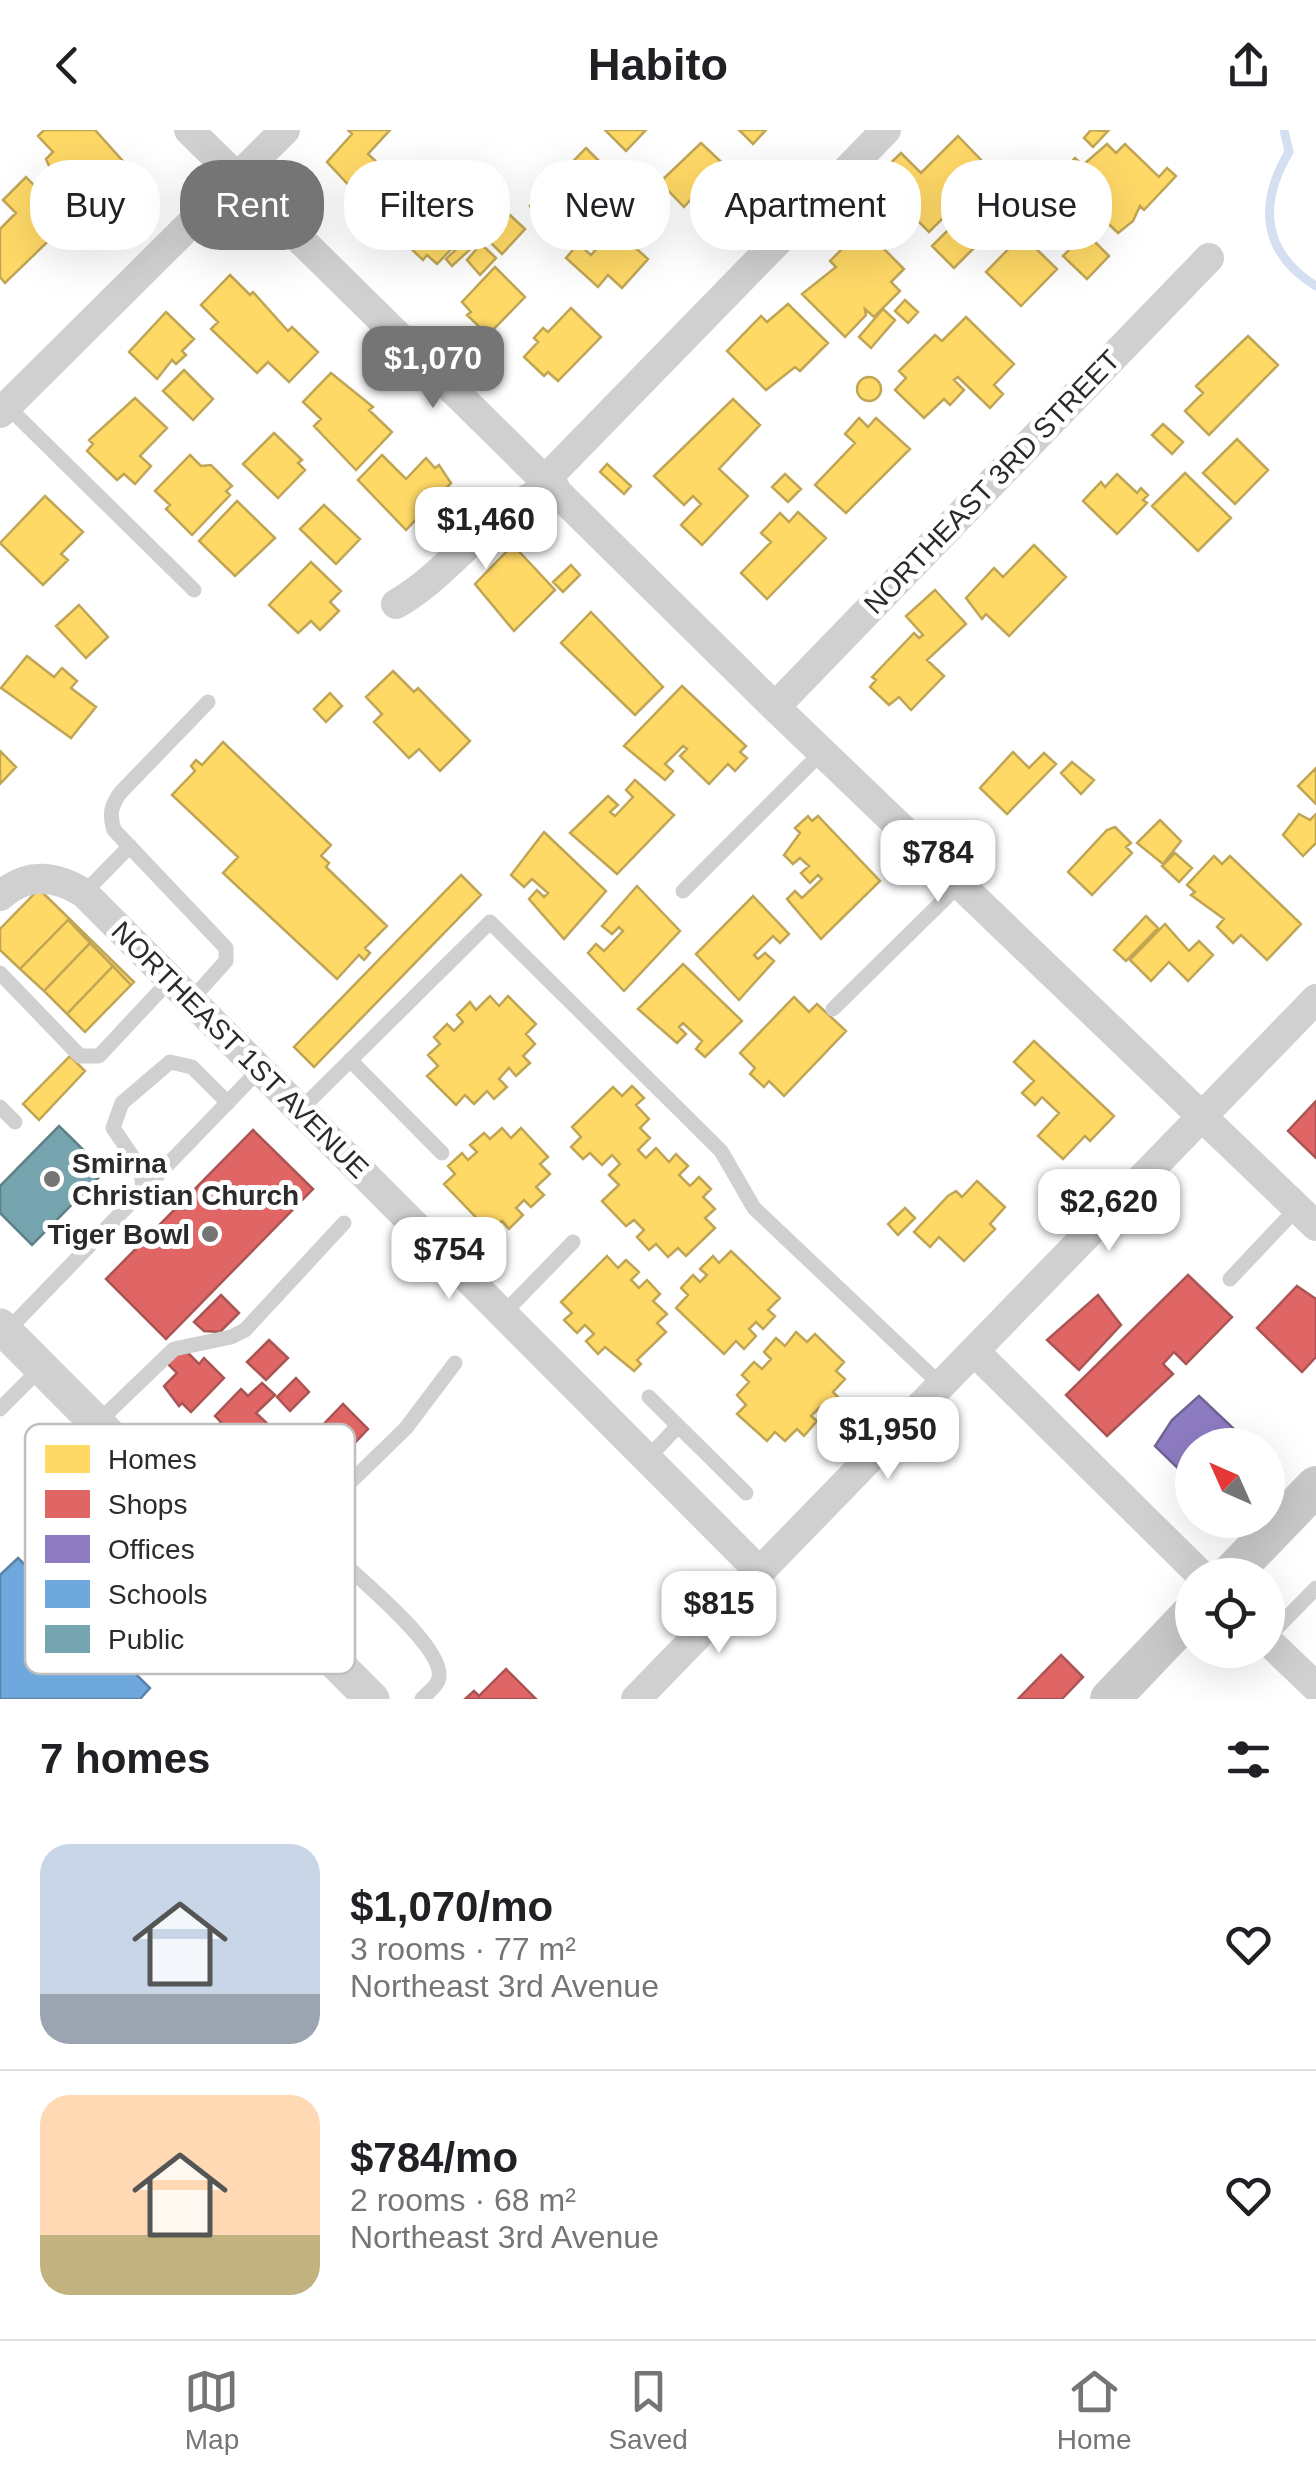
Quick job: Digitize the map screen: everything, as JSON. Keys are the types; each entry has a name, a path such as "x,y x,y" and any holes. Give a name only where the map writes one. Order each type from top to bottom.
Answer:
{"main road":[{"path":"1246,1558 1316,1486"},
{"path":"1110,1699 1175,1632"}],"street":[{"path":"189,130 220,160"},
{"path":"254,160 285,130"},
{"path":"396,604 425,588 523,500 551,484 886,130"},
{"path":"4,409 180,234"},
{"path":"312,250 775,707 1306,1217"},
{"name":"NORTHEAST 3RD STREET","path":"775,707 1209,258"},
{"name":"NORTHEAST 1ST AVENUE","path":"0,896 34,878 53,878 84,893 758,1571"},
{"path":"636,1699 1316,999"},
{"path":"3,1329 98,1422"},
{"path":"974,1351 1184,1558"},
{"path":"1285,1656 1316,1688"},
{"path":"347,1674 372,1699"}],"lane":[{"path":"4,409 194,590"},
{"path":"0,973 80,1056 89,1059 226,961 226,948 114,830 112,803 208,702"},
{"path":"683,892 822,752"},
{"path":"84,893 130,846"},
{"path":"833,1009 960,884"},
{"path":"300,1110 490,922 721,1151 754,1208 941,1385"},
{"path":"350,1060 442,1152"},
{"path":"143,1193 141,1170 113,1128 122,1103 170,1062 192,1067 228,1103"},
{"path":"3,1329 143,1193 260,1069"},
{"path":"0,1106 15,1122"},
{"path":"1230,1279 1306,1217"},
{"path":"98,1422 174,1349 231,1338 244,1330 344,1223"},
{"path":"503,1314 573,1242"},
{"path":"355,1478 406,1428 455,1363"},
{"path":"0,1409 42,1367"},
{"path":"648,1398 746,1493"},
{"path":"647,1459 678,1426"},
{"path":"355,1574 430,1648 440,1669 438,1682 422,1699"},
{"path":"1285,1621 1316,1588"}],"building: Homes":[{"path":"44,130 95,130 122,160 46,160 53,152 38,136"},
{"path":"348,130 390,130 368,154 374,160 344,160 344,180 327,162 352,134"},
{"path":"605,130 646,130 626,151"},
{"path":"739,130 766,130 753,144"},
{"path":"1091,130 1108,131 1093,147 1084,138"},
{"path":"958,136 981,160 941,160 941,220 929,232 921,224 921,173"},
{"path":"701,143 719,160 690,160 690,200 684,207 670,192 670,172"},
{"path":"1107,144 1116,153 1125,144 1159,177 1167,168 1176,176 1144,210 1140,206 1133,221 1118,233 1112,227 1112,160 1089,160"},
{"path":"586,148 598,160 574,160"},
{"path":"26,177 30,181 30,250 39,250 5,283 0,277 0,229 16,213 3,200"},
{"path":"510,215 525,229 510,245"},
{"path":"941,237 941,250 972,250 954,268 932,246"},
{"path":"412,250 450,250 437,264 427,255 423,260"},
{"path":"455,250 469,250 452,266 446,259"},
{"path":"476,250 487,250 496,258 480,275 467,260"},
{"path":"573,250 585,250 591,255 595,250 638,250 648,259 622,288 608,275 598,287 566,258"},
{"path":"841,250 885,250 904,269 891,282 900,291 874,317 865,309 866,315 845,337 802,294 836,267 830,261"},
{"path":"1007,250 1037,250 1057,269 1021,306 986,272"},
{"path":"1069,250 1103,250 1109,256 1087,279 1063,256"},
{"path":"495,267 525,297 488,335 467,315 471,312 462,302"},
{"path":"230,275 250,295 253,292 288,331 292,327 318,352 289,382 268,362 257,373 211,329 218,322 201,305"},
{"path":"905,300 918,312 908,323 895,311"},
{"path":"788,304 828,343 800,371 795,367 766,390 727,351 761,316 767,322"},
{"path":"571,308 601,337 558,381 548,372 544,376 524,357 538,342 534,338 543,328 548,332"},
{"path":"883,309 895,320 871,348 859,337"},
{"path":"166,312 194,339 182,351 186,355 176,364 172,360 157,379 129,352"},
{"path":"966,317 1014,364 994,385 1003,394 990,408 958,377 954,380 964,390 950,405 944,399 924,418 895,390 906,378 899,371 935,335 942,341"},
{"path":"1248,336 1278,365 1209,435 1185,411 1203,393 1196,386"},
{"path":"184,370 213,399 193,420 163,391"},
{"path":"331,373 373,407 369,410 392,432 356,470 314,426 321,419 303,402"},
{"path":"869,377 878,380 878,398 869,401 860,398 857,389 860,380"},
{"path":"135,398 167,428 140,456 151,466 135,484 124,474 117,480 87,451 93,444 89,440"},
{"path":"733,399 760,425 719,469 748,496 702,545 681,525 701,504 693,496 684,505 654,476"},
{"path":"859,418 868,427 876,418 910,449 846,513 815,485 855,443 845,434"},
{"path":"1163,424 1183,442 1172,454 1152,435"},
{"path":"274,433 302,460 298,463 305,470 278,498 243,464"},
{"path":"1237,439 1268,470 1235,504 1203,473"},
{"path":"190,455 201,466 211,465 232,486 226,491 230,495 192,535 166,509 170,505 155,491"},
{"path":"382,455 406,479 426,458 435,468 439,465 451,483 406,530 358,480"},
{"path":"607,464 631,486 624,494 600,472"},
{"path":"1185,473 1231,518 1198,551 1152,506"},
{"path":"785,474 801,489 788,502 772,487"},
{"path":"1117,474 1137,493 1141,488 1148,495 1143,500 1147,503 1117,534 1083,501 1101,482 1105,487"},
{"path":"45,496 83,532 61,554 68,560 43,585 0,543"},
{"path":"237,501 275,538 235,576 199,541"},
{"path":"324,505 360,539 336,564 300,529"},
{"path":"798,512 826,538 767,599 741,573 771,542 761,533 780,513 789,522"},
{"path":"513,545 555,590 514,631 475,584"},
{"path":"1034,545 1066,577 1009,636 986,614 982,619 966,598 994,568 1003,577"},
{"path":"311,562 341,591 330,602 339,611 320,630 311,621 298,633 269,605"},
{"path":"571,565 580,575 563,592 553,582"},
{"path":"935,590 966,624 927,660 944,676 911,710 899,697 889,705 870,687 876,680 872,677 914,633 919,638 923,635 906,616"},
{"path":"79,605 108,637 86,658 56,626"},
{"path":"591,612 663,687 635,715 561,643"},
{"path":"27,656 54,677 62,668 77,681 71,688 96,707 71,738 1,688"},
{"path":"393,671 414,692 418,688 470,741 440,771 419,749 409,758 374,722 382,714 366,697"},
{"path":"682,686 746,746 740,752 747,758 735,771 728,764 709,784 680,756 687,749 683,746 665,764 673,771 665,780 624,746"},
{"path":"330,693 342,706 326,722 314,709"},
{"path":"223,742 331,845 321,856 329,863 326,867 387,926 365,948 370,953 364,960 359,955 337,979 223,873 238,857 172,795 195,771 191,766 196,760 202,765"},
{"path":"0,751 16,767 0,784"},
{"path":"1013,752 1029,768 1044,753 1056,764 1007,814 980,788"},
{"path":"1072,762 1094,780 1081,794 1061,773"},
{"path":"1316,768 1316,804 1298,786"},
{"path":"635,780 674,815 617,874 570,833 608,796 618,805 610,812 615,816 633,797 626,790"},
{"path":"1299,814 1310,820 1316,814 1316,843 1303,856 1283,835"},
{"path":"808,816 812,821 818,816 880,881 821,939 787,899 795,891 802,898 822,879 818,875 810,883 801,873 809,866 800,858 793,864 784,855 800,833 795,828"},
{"path":"1160,820 1181,841 1163,864 1137,843"},
{"path":"1115,827 1131,843 1126,847 1132,853 1092,895 1068,872 1107,830"},
{"path":"544,832 606,891 564,939 529,899 537,890 544,897 548,893 532,879 524,887 511,875"},
{"path":"1175,853 1192,868 1179,882 1162,866"},
{"path":"1214,856 1222,864 1230,856 1301,924 1267,960 1241,935 1233,943 1217,927 1224,919 1191,895 1195,892 1187,885"},
{"path":"461,875 481,895 314,1067 294,1047"},
{"path":"637,886 680,931 624,991 588,953 596,944 604,951 623,931 619,927 612,934 602,926"},
{"path":"37,891 42,892 134,982 131,985 68,920 20,969 0,950 0,929"},
{"path":"753,896 789,934 780,943 773,936 754,955 758,959 765,953 774,961 739,1000 696,954"},
{"path":"1146,916 1158,928 1126,961 1114,950"},
{"path":"68,920 90,943 44,991 20,969"},
{"path":"1165,924 1189,951 1199,941 1213,955 1188,981 1169,962 1151,981 1130,960"},
{"path":"90,943 113,966 67,1014 44,991"},
{"path":"683,964 742,1021 705,1057 696,1049 702,1041 683,1023 679,1027 686,1034 677,1043 638,1009"},
{"path":"113,966 131,985 85,1032 67,1014"},
{"path":"490,996 499,1006 508,996 536,1024 526,1034 535,1044 523,1056 530,1063 516,1076 509,1068 499,1079 507,1087 494,1099 487,1091 474,1104 465,1095 456,1105 427,1076 438,1066 428,1055 440,1044 434,1037 447,1024 454,1031 463,1022 457,1015 470,1002 476,1010"},
{"path":"794,997 809,1012 817,1004 846,1031 784,1096 769,1081 764,1087 750,1074 755,1068 740,1053"},
{"path":"1034,1041 1114,1116 1090,1141 1085,1136 1063,1159 1038,1136 1059,1113 1042,1097 1035,1105 1022,1093 1034,1081 1014,1062"},
{"path":"70,1056 85,1071 39,1120 23,1104"},
{"path":"632,1086 644,1098 636,1105 649,1119 640,1128 650,1138 638,1150 646,1158 656,1148 669,1162 676,1154 688,1166 679,1175 690,1186 699,1177 711,1189 703,1197 715,1209 705,1218 715,1228 686,1256 678,1248 668,1257 656,1244 649,1250 637,1237 644,1230 634,1220 626,1226 602,1201 619,1185 609,1175 620,1164 612,1155 602,1165 590,1153 583,1159 571,1147 581,1137 572,1127 613,1087 622,1096"},
{"path":"502,1128 511,1138 521,1128 548,1157 540,1164 550,1174 536,1187 544,1195 531,1207 524,1200 516,1208 523,1215 509,1229 502,1221 490,1232 444,1184 455,1174 448,1166 462,1153 468,1160 477,1152 470,1145 484,1133 490,1139"},
{"path":"977,1181 1005,1207 990,1224 995,1229 964,1261 939,1237 930,1247 914,1232 948,1196 956,1191 962,1197"},
{"path":"905,1208 915,1218 898,1235 888,1224"},
{"path":"731,1251 780,1298 768,1310 775,1316 763,1329 756,1322 749,1329 756,1336 744,1349 736,1341 724,1354 676,1308 688,1295 681,1288 693,1275 700,1282 707,1275 700,1269 713,1256 719,1263"},
{"path":"607,1256 618,1268 626,1260 639,1272 631,1280 639,1288 647,1280 660,1294 653,1301 667,1314 657,1323 666,1332 637,1360 641,1364 634,1371 605,1347 598,1354 586,1341 594,1334 585,1325 577,1333 564,1320 572,1313 561,1302"},
{"path":"796,1332 807,1342 815,1334 844,1362 836,1371 845,1379 833,1392 839,1398 826,1413 820,1407 811,1416 817,1421 804,1436 797,1429 785,1441 775,1432 767,1441 737,1414 746,1405 737,1395 749,1382 742,1375 754,1362 762,1369 771,1359 764,1352 776,1338 785,1346"}],"building: Shops":[{"path":"1316,1101 1316,1158 1288,1131"},
{"name":"Tiger Bowl","path":"253,1130 313,1189 166,1339 106,1279"},
{"path":"1188,1275 1232,1317 1186,1364 1174,1352 1163,1364 1173,1374 1107,1436 1066,1395"},
{"path":"1297,1286 1316,1299 1316,1357 1302,1372 1257,1328"},
{"path":"221,1295 239,1313 220,1332 204,1331 194,1322"},
{"path":"1098,1295 1121,1325 1079,1370 1047,1340"},
{"path":"269,1340 288,1358 266,1380 247,1362"},
{"path":"183,1348 199,1364 204,1358 224,1378 191,1412 182,1403 179,1406 164,1386 177,1373 167,1363"},
{"path":"296,1378 309,1392 290,1411 277,1397"},
{"path":"262,1383 275,1395 256,1413 268,1424 219,1424 215,1416 241,1389 248,1396"},
{"path":"343,1404 368,1429 355,1443 355,1424 324,1424"},
{"path":"1061,1655 1083,1677 1062,1699 1018,1699"},
{"path":"506,1669 536,1699 465,1699 474,1691 479,1696"}],"building: Offices":[{"path":"1199,1396 1233,1428 1175,1428 1175,1465 1155,1446 1172,1420"}],"building: Schools":[{"path":"18,1558 25,1565 25,1674 136,1674 150,1688 140,1699 0,1699 0,1575"}],"building: Public":[{"name":"Smirna Christian Church","path":"59,1126 105,1171 32,1245 0,1213 0,1186"}],"waterway":[{"path":"1284,130 1289,152 1273,190 1271,226 1285,258 1316,286"}],"place":[{"name":"Smirna Christian Church","path":"52,1179"},
{"name":"Tiger Bowl","path":"210,1234"}]}
